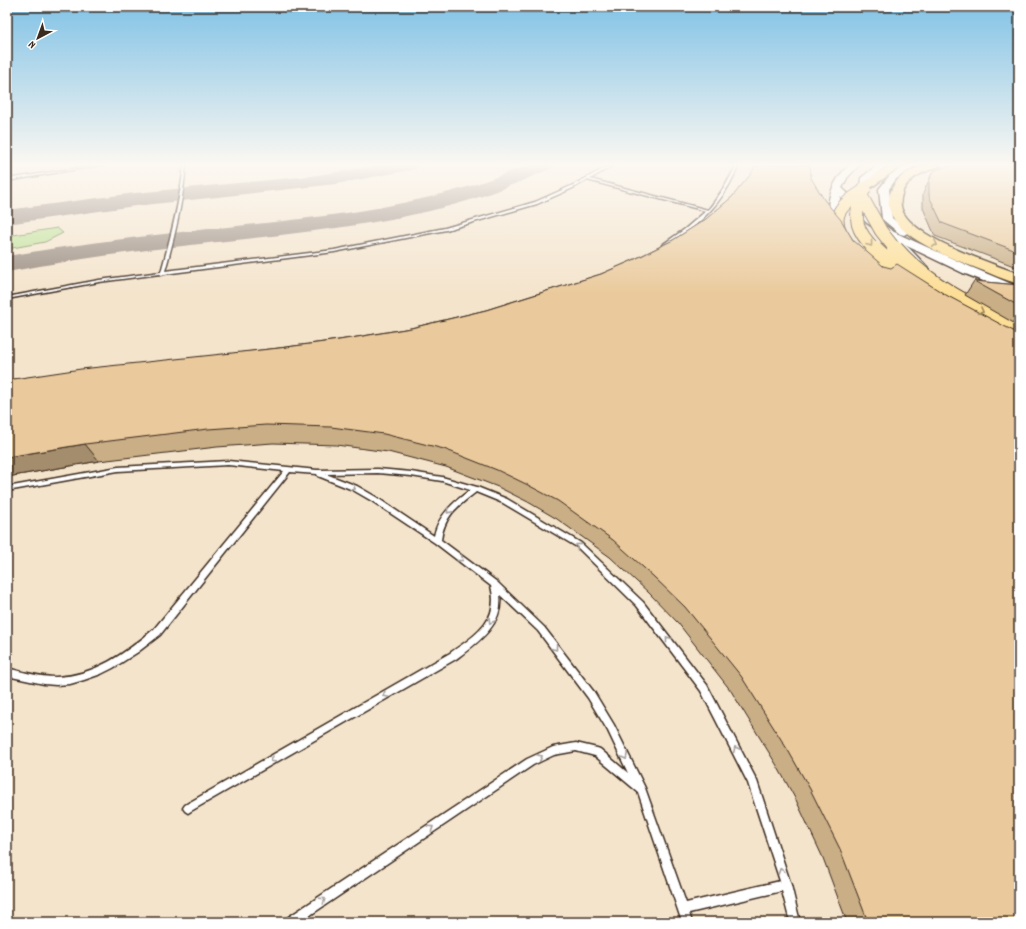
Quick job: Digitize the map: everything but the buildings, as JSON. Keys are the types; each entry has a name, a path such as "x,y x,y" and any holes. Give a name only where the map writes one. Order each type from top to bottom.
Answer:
{"highway":[{"path":"842,207 837,214 837,225 842,237 854,252"},
{"path":"858,207 856,219 862,232 872,247 891,266 951,309 1019,345"},
{"path":"870,207 883,235 904,257 935,282 982,312 1019,330"},
{"path":"894,207 899,217 908,227 935,244 1019,279"}],"main road":[{"path":"833,207 835,226 854,252"},
{"path":"857,207 871,221 890,234 954,264 1019,291"},
{"path":"886,207 887,219 915,240"}],"lane":[{"path":"162,274 179,207"},
{"path":"7,298 99,282 334,251 446,230 521,207"},
{"path":"694,207 708,211"},
{"path":"659,248 687,230 711,207"},
{"path":"890,234 909,250 930,272"},
{"path":"935,278 955,300"},
{"path":"7,489 118,469 228,463 317,472 378,471 411,474 442,479 475,489 505,501 579,545 640,604 704,688 752,781 786,885 795,922"},
{"path":"7,672 55,681 84,677 135,651 157,632 290,469"},
{"path":"317,472 367,496 437,541 494,584 541,629 591,695 611,728 642,791 687,922"},
{"path":"437,541 438,529 444,518 453,507 475,489"},
{"path":"188,808 453,656 474,641 488,626 496,612 497,598 494,584"},
{"path":"291,922 530,762 553,751 576,747 597,752 642,791"},
{"path":"683,909 786,885"}],"shaded area":[{"path":"7,207 1019,207 1019,922 7,922"}],"green space":[{"path":"57,228 63,233 45,242 7,249 7,236"}],"taxiway":[{"path":"7,217 71,207"},
{"path":"7,264 102,249 331,222 417,207"}],"tunnel":[{"path":"915,240 933,250"},
{"path":"931,249 955,262"}]}
